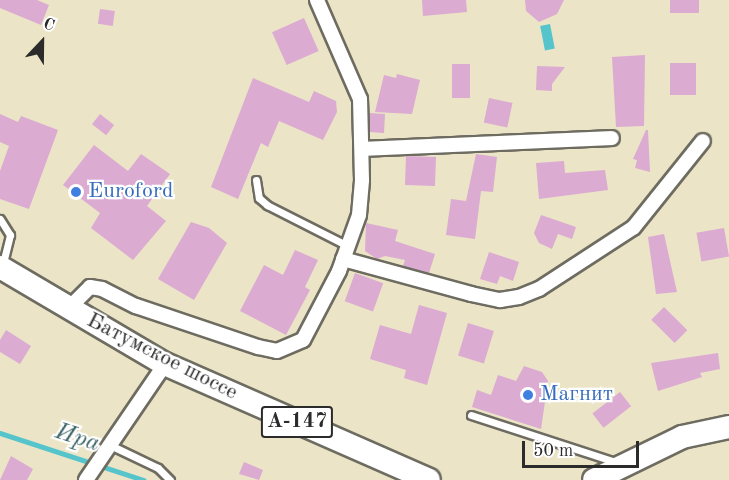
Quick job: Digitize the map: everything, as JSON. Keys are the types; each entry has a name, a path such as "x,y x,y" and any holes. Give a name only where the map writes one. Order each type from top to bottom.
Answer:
{"highway":[{"name":"Батумское шоссе","path":"1,268 165,364 429,480"},
{"path":"594,480 682,437 729,427"}],"street":[{"path":"68,309 90,287 102,288 136,306 238,342 277,351 303,340 346,252 359,215 362,149 360,99 316,0"},
{"path":"362,149 612,138"},
{"path":"346,252 471,294 500,300 519,297 539,289 634,227 704,141"},
{"name":"Батумское шоссе","path":"86,480 165,364"}],"lane":[{"path":"256,180 259,198 267,205 346,252"},
{"path":"0,219 10,235 1,268"},
{"path":"471,415 624,465"},
{"path":"110,445 158,468 170,480"}],"water":[{"path":"550,24 555,49 545,50 540,26"}],"building":[{"path":"0,0 37,0 49,5 41,25 0,8"},
{"path":"422,0 466,0 467,12 423,16"},
{"path":"525,0 564,0 557,14 539,22 526,11"},
{"path":"670,0 699,0 699,13 670,13"},
{"path":"100,9 115,11 113,26 98,24"},
{"path":"304,18 319,51 287,65 272,32"},
{"path":"645,55 644,126 616,127 612,57"},
{"path":"670,63 696,63 696,95 670,95"},
{"path":"452,64 470,64 470,98 452,98"},
{"path":"537,66 565,67 552,84 552,91 536,90"},
{"path":"397,74 420,80 412,114 375,112 384,75 396,78"},
{"path":"253,78 309,102 314,91 336,101 337,112 323,140 279,121 268,147 261,143 238,199 211,187"},
{"path":"489,98 512,103 507,127 484,122"},
{"path":"369,113 385,114 384,133 370,132"},
{"path":"0,114 18,122 21,116 58,130 29,209 0,199 0,171 9,146 0,142"},
{"path":"100,114 114,125 106,135 92,124"},
{"path":"648,130 650,172 635,168 637,160 633,159"},
{"path":"94,145 128,171 141,154 170,174 147,206 166,221 133,260 91,228 100,213 63,185"},
{"path":"476,154 497,157 493,192 481,191 475,239 446,235 451,199 466,201"},
{"path":"406,156 436,157 435,186 405,185"},
{"path":"564,161 565,173 605,170 608,190 539,199 536,163"},
{"path":"541,215 576,227 572,239 558,234 552,249 539,243 534,233"},
{"path":"191,222 209,228 227,243 194,300 158,279"},
{"path":"366,223 398,230 395,241 435,254 429,273 403,266 405,260 385,256 377,259 365,251"},
{"path":"724,228 729,257 701,261 696,233"},
{"path":"664,234 677,292 656,294 648,237"},
{"path":"295,250 318,260 305,287 310,290 286,335 240,311 264,265 283,275"},
{"path":"489,252 519,262 513,281 500,276 497,284 480,279"},
{"path":"355,273 383,283 373,311 345,301"},
{"path":"419,305 447,313 427,385 404,378 406,370 370,359 380,325 411,334"},
{"path":"664,307 687,330 675,343 651,320"},
{"path":"468,323 494,331 484,363 458,356"},
{"path":"6,330 31,346 20,364 0,352 0,340"},
{"path":"718,353 720,369 700,373 702,377 658,391 651,363"},
{"path":"524,366 542,372 548,381 541,429 472,407 477,390 491,395 498,375 516,381"},
{"path":"620,392 631,406 604,428 592,414"},
{"path":"11,456 33,469 27,480 0,480"},
{"path":"244,462 263,470 259,480 239,474"}],"waterway":[{"name":"Ира","path":"0,433 144,480"}],"place":[{"name":"Euroford","path":"76,192"},
{"name":"Магнит","path":"528,395"}]}
